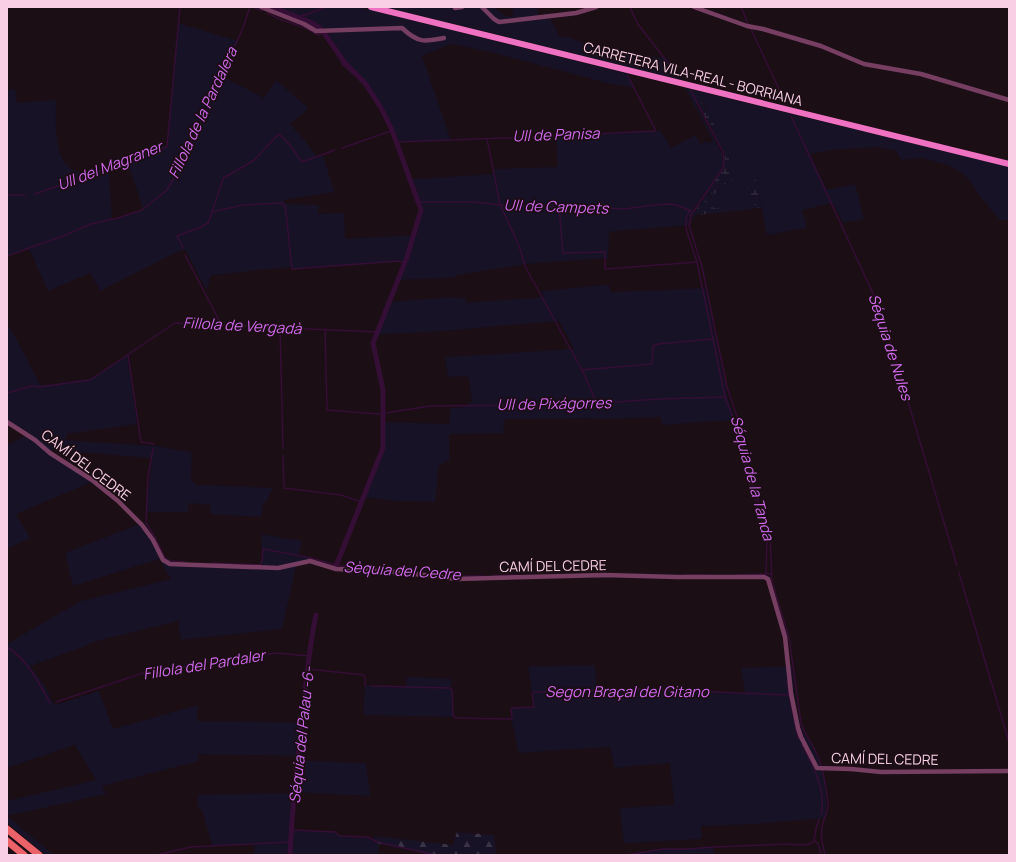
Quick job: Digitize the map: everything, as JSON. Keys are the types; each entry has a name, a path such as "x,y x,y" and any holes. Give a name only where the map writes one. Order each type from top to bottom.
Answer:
{"main road":[{"name":"CARRETERA VILA-REAL - BORRIANA","path":"371,7 1009,164"},
{"path":"7,829 38,855"},
{"path":"7,841 24,855"}],"street":[{"path":"261,7 304,24 316,31 402,28 415,40 428,41 444,38"},
{"path":"455,8 462,7"},
{"path":"482,7 499,22 576,13 596,7"},
{"path":"694,7 749,27 763,29 821,46 864,64 921,74 1009,100"},
{"name":"CAMÍ DEL CEDRE","path":"7,422 35,440 50,453 92,480 118,501 142,525 153,540 164,560 170,564 278,568 310,561 336,569 397,572 457,579 605,575 766,578 768,579 785,637 791,692 798,728 817,768 881,772 1009,771"}],"green space":[{"path":"271,7 358,7 628,74 635,88 611,84 486,51 451,44 422,56 451,141 397,142 376,98 366,83 345,63 324,33 310,22"},
{"path":"385,7 494,7 505,16 513,17 512,7 537,7 539,20 550,18 560,37 568,37 595,47 606,47 635,57 666,57 683,80"},
{"path":"178,23 238,41 222,76 264,98 276,80 307,107 307,110 290,124 317,157 323,155 334,192 283,200 287,204 319,205 318,214 344,213 345,239 415,235 422,210 410,179 495,174 494,169 558,167 556,136 660,130 671,148 695,135 701,144 706,141 708,143 713,141 685,88 1009,167 1009,220 1000,220 977,193 970,181 962,173 948,165 921,158 901,160 896,151 876,147 832,150 810,154 827,190 855,184 864,219 843,223 833,203 802,210 807,228 767,235 758,192 760,190 760,185 754,180 750,182 749,187 743,192 758,208 719,213 721,209 719,207 717,209 712,207 710,203 706,201 696,209 707,193 709,196 717,193 720,187 732,180 733,175 728,170 730,157 725,155 714,134 717,134 718,132 706,107 699,101 696,104 723,155 721,170 692,211 689,217 688,225 609,232 608,258 527,264 456,275 455,278 399,280 405,263 397,261 294,269 291,267 212,275 206,290 186,251 181,250 100,291 90,273 48,291 29,249 7,256 7,90 15,89 17,103 56,100 56,133 58,145 61,156 66,164 74,171 88,173 109,165 112,219 142,210 143,209 127,159 168,144"},
{"path":"699,101 710,115 718,132 717,134 714,134 698,103"},
{"path":"725,155 730,157 728,170 733,175 732,180 720,187 717,193 708,195 707,193 724,167"},
{"path":"755,180 760,185 760,190 758,192 761,208 758,208 743,192 749,187 750,182"},
{"path":"705,201 709,202 712,207 717,209 719,207 721,209 719,213 695,215 691,222 697,208"},
{"path":"609,285 611,292 705,288 728,399 736,420 662,425 661,417 505,419 503,433 449,434 449,460 439,466 435,502 396,501 364,497 384,448 384,422 449,424 450,408 463,407 472,401 469,379 467,376 448,377 445,357 574,349 559,321 376,335 389,302 450,297 465,298 466,303 544,297 541,291"},
{"path":"10,327 41,386 91,378 127,355 137,424 67,434 65,440 156,446 192,452 191,479 196,485 273,488 263,505 261,517 210,514 210,505 189,503 188,512 146,512 152,458 49,450 37,439 7,419 7,329"},
{"path":"25,436 92,482 16,514 30,538 7,549 7,445"},
{"path":"139,524 163,558 73,586 65,553"},
{"path":"262,534 302,541 299,554 310,557 310,559 297,562 282,629 181,640 178,621 89,643 89,645 30,666 45,686 55,705 99,691 113,729 198,705 197,721 303,722 299,756 198,754 199,761 102,786 106,794 7,816 7,801 96,780 75,745 7,768 7,644 77,602 171,579 161,562 262,566"},
{"path":"595,665 597,691 644,689 745,693 741,668 792,666 798,717 803,732 818,758 825,784 826,811 824,818 755,824 701,826 702,839 624,843 620,808 674,805 670,763 615,768 610,747 519,753 511,718 512,707 534,707 528,666"},
{"path":"407,677 451,679 454,717 363,715 365,685 406,687"},
{"path":"298,760 366,763 370,796 296,792"},
{"path":"296,793 293,830 335,832 340,837 368,838 379,844 378,855 254,855 255,844 212,846 203,813 198,806 198,794"},
{"path":"7,816 54,855 45,855 7,823"},
{"path":"457,832 494,835 496,855 431,855 379,844 373,840 374,836 453,845"},
{"path":"713,846 714,855 635,855 636,853 663,848 687,849"}],"waterway":[{"name":"Ull del Magraner","path":"35,194 167,147 180,7"},
{"name":"Fillola de la Pardalera","path":"7,256 63,236 91,224 118,218 142,210 167,190 178,171 243,28 250,7"},
{"name":"Fillola de la Pardalera","path":"253,7 262,11"},
{"name":"Séquia del Palau -6-","path":"272,7 310,22 320,28"},
{"path":"299,17 327,7"},
{"name":"Séquia de la Tanda","path":"630,7 637,23 679,77"},
{"name":"Séquia de Nules","path":"741,7 748,24"},
{"name":"Fillola de la Pardalera","path":"267,13 306,28 318,35 324,33"},
{"name":"Séquia de Nules","path":"750,27 786,104"},
{"name":"Séquia del Palau -6-","path":"324,33 345,63 365,83 381,108 392,130 421,210 407,257 373,343 383,390 383,448 336,566"},
{"name":"Séquia del Palau -6-","path":"341,63 364,85 382,112 419,205 419,209 421,210"},
{"name":"Ull de Panisa","path":"396,142 655,131 628,76"},
{"name":"Séquia de la Tanda","path":"691,91 723,152 724,160 723,168 691,215 689,225 702,267 727,387 737,417 750,478 770,533 772,582 789,638 801,723 818,756 823,775 828,801 828,808 821,831 825,855"},
{"name":"Séquia de Nules","path":"791,116 881,311 957,566"},
{"path":"342,148 391,131"},
{"path":"225,177 253,161 279,134 290,145 302,162 335,150"},
{"name":"Ull de Campets","path":"487,139 500,204 519,246 526,268 583,372 597,404"},
{"path":"212,211 224,177"},
{"name":"Ull del Magraner","path":"7,195 25,195"},
{"name":"Séquia de la Tanda","path":"419,202 474,202 509,206 624,209 670,204 677,205 691,211 686,219 686,229 697,262 725,397 737,428 747,476 767,537 766,574"},
{"path":"201,227 208,223 212,212 243,205 282,203 285,206 292,269 398,261 405,263"},
{"name":"Ull de Campets","path":"559,207 563,253 605,252 605,269 697,262"},
{"path":"183,248 177,236 201,227"},
{"path":"185,255 222,326"},
{"name":"Fillola de Vergadà","path":"7,393 32,386 39,387 90,380 175,323 377,332"},
{"path":"280,327 283,449"},
{"name":"Ull de Pixágorres","path":"325,329 327,410 379,414 430,406 557,406 659,399 725,397"},
{"path":"581,370 652,364 653,346 658,344 714,339"},
{"name":"Sèquia del Cedre","path":"128,355 141,442 154,444"},
{"name":"Sèquia del Cedre","path":"153,449 148,477 146,523 165,558 170,561 185,562"},
{"path":"283,456 284,488 341,495 361,502"},
{"name":"Sèquia del Cedre","path":"212,563 260,565 262,562 263,549 307,557 340,566 405,570 449,576 483,576"},
{"name":"Séquia de Nules","path":"959,573 1009,742"},
{"name":"Sèquia del Cedre","path":"737,575 771,574"},
{"name":"Sèquia del Cedre","path":"493,576 517,575"},
{"name":"Sèquia del Cedre","path":"685,575 709,575"},
{"name":"Séquia del Palau -6-","path":"290,855 303,709 316,615"},
{"name":"Fillola del Pardaler","path":"7,647 21,658 37,680 50,703"},
{"name":"Fillola del Pardaler","path":"56,702 155,669 184,667 196,663 225,661 276,653 309,656"},
{"name":"Segon Braçal del Gitano","path":"308,669 364,675 365,686"},
{"path":"787,681 798,738"},
{"name":"Segon Braçal del Gitano","path":"371,686 450,688 452,690 453,715 455,718 511,719 512,708 534,707 532,694 534,692 642,689 789,695"},
{"path":"802,745 818,778 822,796 821,814"},
{"path":"819,819 814,841 818,843 821,855"},
{"path":"291,830 335,832 340,836 368,837 377,842 436,855"},
{"path":"626,855 663,849 785,844 805,845 814,841"},
{"path":"156,855 191,847 291,842"}]}
